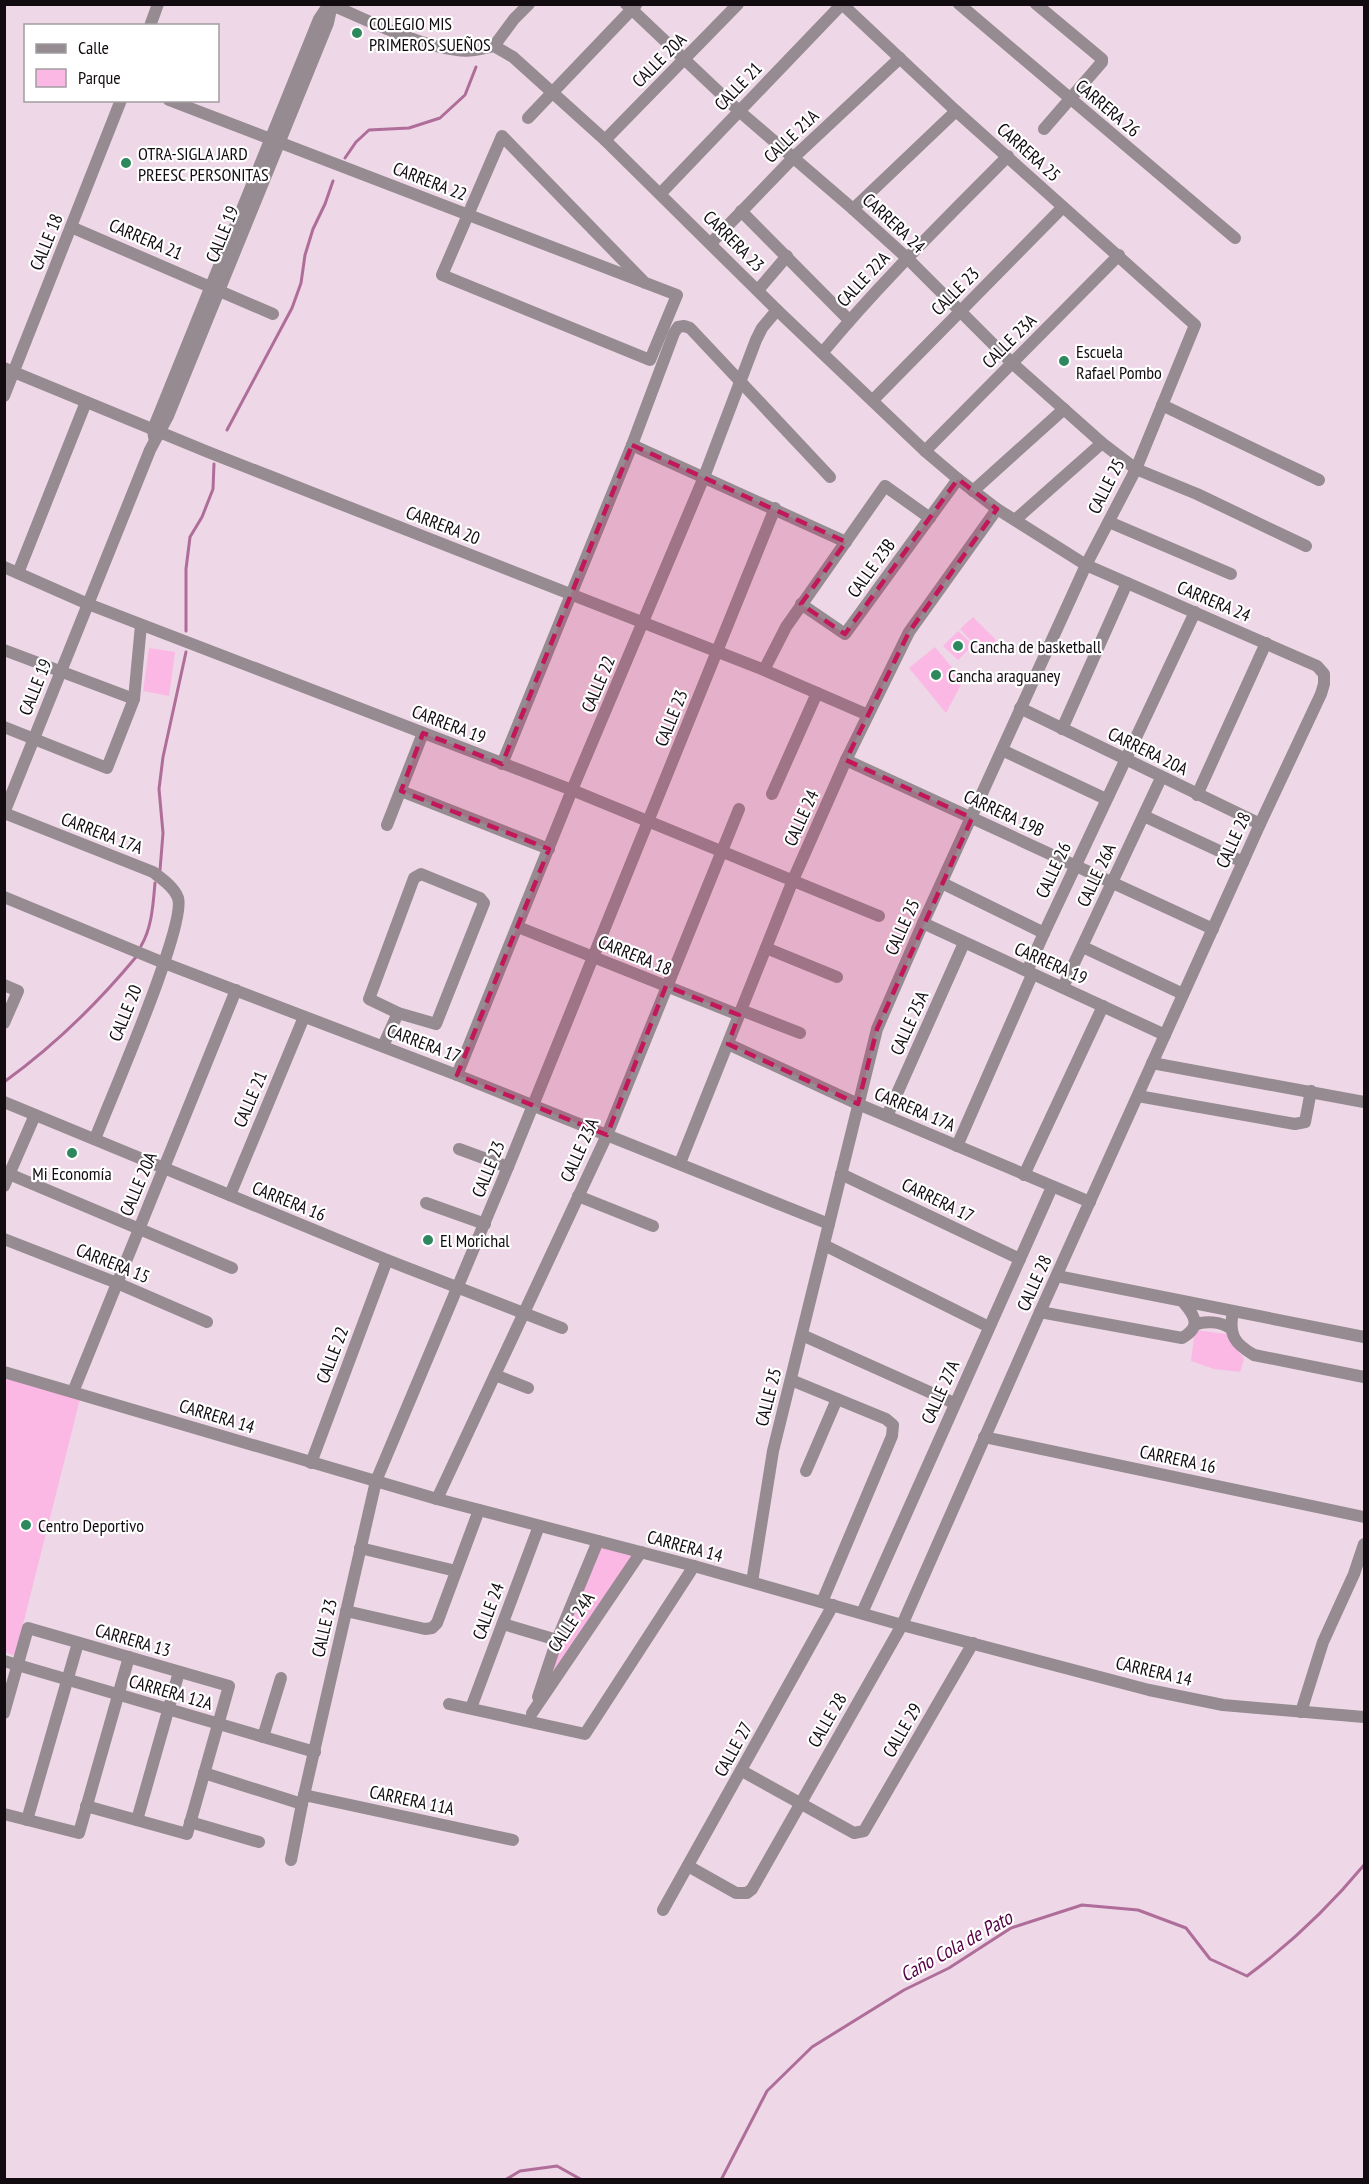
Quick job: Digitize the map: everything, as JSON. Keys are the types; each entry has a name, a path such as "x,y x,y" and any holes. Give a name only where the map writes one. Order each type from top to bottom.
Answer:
{"street":[{"path":"151,24 158,4"},
{"path":"331,5 412,38 456,50 474,51 494,46 514,19 529,4"},
{"name":"CALLE 20A","path":"605,140 738,4"},
{"name":"CARRERA 25","path":"842,4 956,111 1195,325"},
{"name":"CALLE 21","path":"661,193 842,4"},
{"name":"CARRERA 26","path":"959,4 1235,238"},
{"path":"1036,4 1102,59 1099,67 1044,129"},
{"name":"CALLE 19","path":"4,813 275,141 319,19 331,5"},
{"path":"528,118 632,6"},
{"name":"CARRERA 24","path":"632,6 739,111 853,208 907,258 1012,363 1102,443 1136,469 1197,494 1306,546"},
{"name":"CARRERA 23","path":"494,46 513,57 605,140 925,452 997,509 1086,565"},
{"name":"CALLE 21A","path":"711,243 793,159 900,58"},
{"name":"CALLE 18","path":"4,396 9,370 71,227 120,102"},
{"name":"CARRERA 22","path":"174,102 677,295 650,360 442,275 468,215"},
{"path":"853,208 956,111"},
{"path":"468,215 502,136 645,283"},
{"name":"CALLE 22A","path":"823,352 849,320 907,258 1008,156"},
{"name":"CALLE 23","path":"873,400 1063,207"},
{"path":"741,212 790,258 849,320"},
{"name":"CARRERA 21","path":"71,227 215,287 273,314"},
{"name":"CALLE 23A","path":"925,452 1119,255"},
{"path":"758,290 790,258"},
{"name":"CALLE 22","path":"457,1075 572,790 704,477 759,334 777,310"},
{"name":"CALLE 25","path":"752,1582 773,1451 877,1029 1086,565 1136,469 1195,325"},
{"path":"502,764 678,327 690,328 830,477"},
{"name":"CARRERA 20","path":"9,370 156,434 643,622 764,670 868,715"},
{"path":"18,573 86,402"},
{"path":"1162,405 1318,480"},
{"path":"973,491 1064,409"},
{"path":"1015,520 1102,443"},
{"path":"632,445 846,542"},
{"name":"CALLE 23B","path":"801,604 845,634 958,479"},
{"path":"764,670 786,627 801,604 885,486 930,518"},
{"name":"CALLE 23","path":"291,1860 376,1481 459,1287 775,508"},
{"name":"CALLE 24","path":"680,1163 793,880 846,760 909,632 997,509"},
{"path":"1109,522 1231,574"},
{"name":"CARRERA 24","path":"1086,565 1317,666 1324,674"},
{"name":"CARRERA 19","path":"4,567 141,625 572,790 879,916"},
{"path":"1062,729 1127,583"},
{"name":"CALLE 26","path":"957,1146 1032,975 1028,969 1194,612"},
{"path":"4,726 107,768 134,699 141,625"},
{"path":"1197,795 1266,643"},
{"path":"4,650 134,699"},
{"name":"CALLE 28","path":"688,1866 736,1893 747,1893 752,1889 902,1625 1183,994 1321,694 1324,674"},
{"path":"772,794 817,693"},
{"name":"CARRERA 20A","path":"1020,708 1260,824"},
{"path":"387,825 423,733"},
{"path":"1002,750 1106,798"},
{"name":"CARRERA 19B","path":"846,760 1213,928"},
{"name":"CALLE 26A","path":"1064,987 1161,777"},
{"path":"401,791 549,849"},
{"name":"CALLE 23A","path":"436,1499 606,1135 739,809"},
{"name":"CARRERA 17A","path":"4,813 153,872 168,883 178,898"},
{"path":"1144,816 1243,862"},
{"path":"420,874 480,898 484,903 483,907 436,1024 398,1013 369,999 414,878 420,874"},
{"path":"942,883 1044,933"},
{"name":"CARRERA 17","path":"4,897 164,963 457,1075 829,1224"},
{"name":"CALLE 20","path":"95,1139 164,963 177,922 178,898"},
{"name":"CARRERA 19","path":"923,923 964,944 1064,987 1165,1035"},
{"name":"CARRERA 18","path":"518,927 666,986 800,1033"},
{"name":"CALLE 25A","path":"887,1116 964,944"},
{"path":"766,948 837,976"},
{"path":"1083,948 1183,994"},
{"path":"4,985 18,991 4,1023"},
{"name":"CALLE 20A","path":"73,1392 236,990"},
{"path":"1024,1175 1102,1006"},
{"path":"383,1046 398,1013"},
{"name":"CALLE 21","path":"230,1195 304,1017"},
{"name":"CARRERA 17A","path":"728,1044 858,1104 1090,1202"},
{"path":"1152,1063 1365,1102"},
{"path":"1138,1096 1295,1124 1305,1122 1311,1091"},
{"name":"CARRERA 16","path":"4,1102 387,1260 562,1328"},
{"path":"35,1115 7,1180 139,1227 232,1268"},
{"path":"459,1149 508,1167"},
{"name":"CARRERA 17","path":"841,1174 1020,1259"},
{"name":"CALLE 27A","path":"862,1613 1052,1187"},
{"path":"578,1196 653,1226"},
{"path":"426,1203 484,1224"},
{"name":"CARRERA 15","path":"4,1239 117,1283 207,1322"},
{"path":"824,1245 989,1327"},
{"name":"CALLE 22","path":"311,1463 387,1260"},
{"path":"1057,1276 1365,1337"},
{"path":"1184,1302 1194,1316 1195,1325"},
{"path":"1040,1312 1174,1338 1182,1338 1195,1325 1204,1322 1226,1325 1237,1342 1254,1355 1365,1377"},
{"path":"1230,1328 1233,1312"},
{"path":"802,1335 954,1403"},
{"name":"CARRERA 14","path":"4,1372 436,1499 694,1566 902,1625 1149,1690 1223,1704 1365,1717"},
{"path":"495,1375 528,1388"},
{"path":"791,1380 837,1399 806,1472"},
{"name":"CALLE 27","path":"663,1910 742,1771 827,1603 892,1436 893,1425 886,1419 837,1399"},
{"name":"CARRERA 16","path":"984,1437 1365,1517"},
{"path":"346,1611 432,1629 437,1623 479,1510"},
{"name":"CALLE 24","path":"471,1708 539,1526"},
{"path":"531,1717 557,1640 598,1541"},
{"path":"1301,1712 1323,1641 1354,1574 1365,1544"},
{"path":"360,1548 456,1571"},
{"name":"CALLE 24A","path":"531,1717 640,1552"},
{"path":"449,1704 531,1717 585,1734 694,1566"},
{"path":"503,1624 557,1640"},
{"name":"CARRERA 13","path":"18,1666 28,1628 129,1657 229,1686 218,1724"},
{"path":"27,1820 78,1643"},
{"name":"CALLE 29","path":"800,1802 854,1833 864,1831 973,1643"},
{"path":"4,1814 79,1833 129,1657"},
{"path":"4,1661 18,1666 4,1713"},
{"name":"CARRERA 12A","path":"18,1666 315,1752"},
{"path":"137,1820 179,1672"},
{"path":"263,1737 281,1678"},
{"path":"189,1828 218,1724"},
{"path":"742,1771 800,1802"},
{"name":"CARRERA 11A","path":"204,1773 303,1800 513,1840"},
{"path":"87,1806 137,1820 259,1842"}],"highlighted area":[{"path":"632,445 846,542 801,604 845,634 958,479 997,509 909,632 846,760 972,818 877,1029 858,1104 728,1044 739,1015 666,986 607,1135 457,1075 549,849 401,791 423,733 502,764"}],"green space":[{"path":"973,617 996,640 985,655 960,629"},
{"name":"Cancha de basketball","path":"958,631 973,645 958,660 943,646"},
{"name":"Cancha araguaney","path":"935,647 963,681 946,713 909,668"},
{"path":"149,648 175,652 169,696 143,691"},
{"path":"1195,1330 1227,1334 1244,1359 1240,1372 1214,1369 1191,1361"},
{"name":"Centro Deportivo","path":"5,1377 80,1399 15,1656 5,1652"},
{"path":"598,1545 635,1556 551,1680 547,1678"}],"waterway":[{"path":"345,158 356,142 369,130 409,128 440,118 465,95 476,67"},
{"path":"227,430 292,308 301,283 305,255 313,229 333,181"},
{"path":"186,631 186,569 190,537 202,517 213,489 214,464"},
{"path":"160,870 163,833 159,789 163,757 186,652"},
{"path":"141,946 150,924 155,883"},
{"path":"4,1082 74,1024 136,957"},
{"name":"Caño Cola de Pato","path":"721,2180 767,2091 812,2047 904,1990 949,1968 1011,1928 1082,1905 1138,1910 1186,1928 1210,1959 1247,1976 1309,1924 1364,1865"},
{"name":"Caño Cola de Pato","path":"505,2180 520,2171 557,2166 582,2180"}],"place":[{"name":"COLEGIO MIS PRIMEROS SUEÑOS","path":"357,33"},
{"name":"OTRA-SIGLA JARD PREESC PERSONITAS","path":"126,163"},
{"name":"Escuela Rafael Pombo","path":"1064,361"},
{"name":"Cancha de basketball","path":"958,646"},
{"name":"Cancha araguaney","path":"936,675"},
{"name":"Mi Economía","path":"72,1153"},
{"name":"El Morichal","path":"428,1240"},
{"name":"Centro Deportivo","path":"26,1525"}]}
